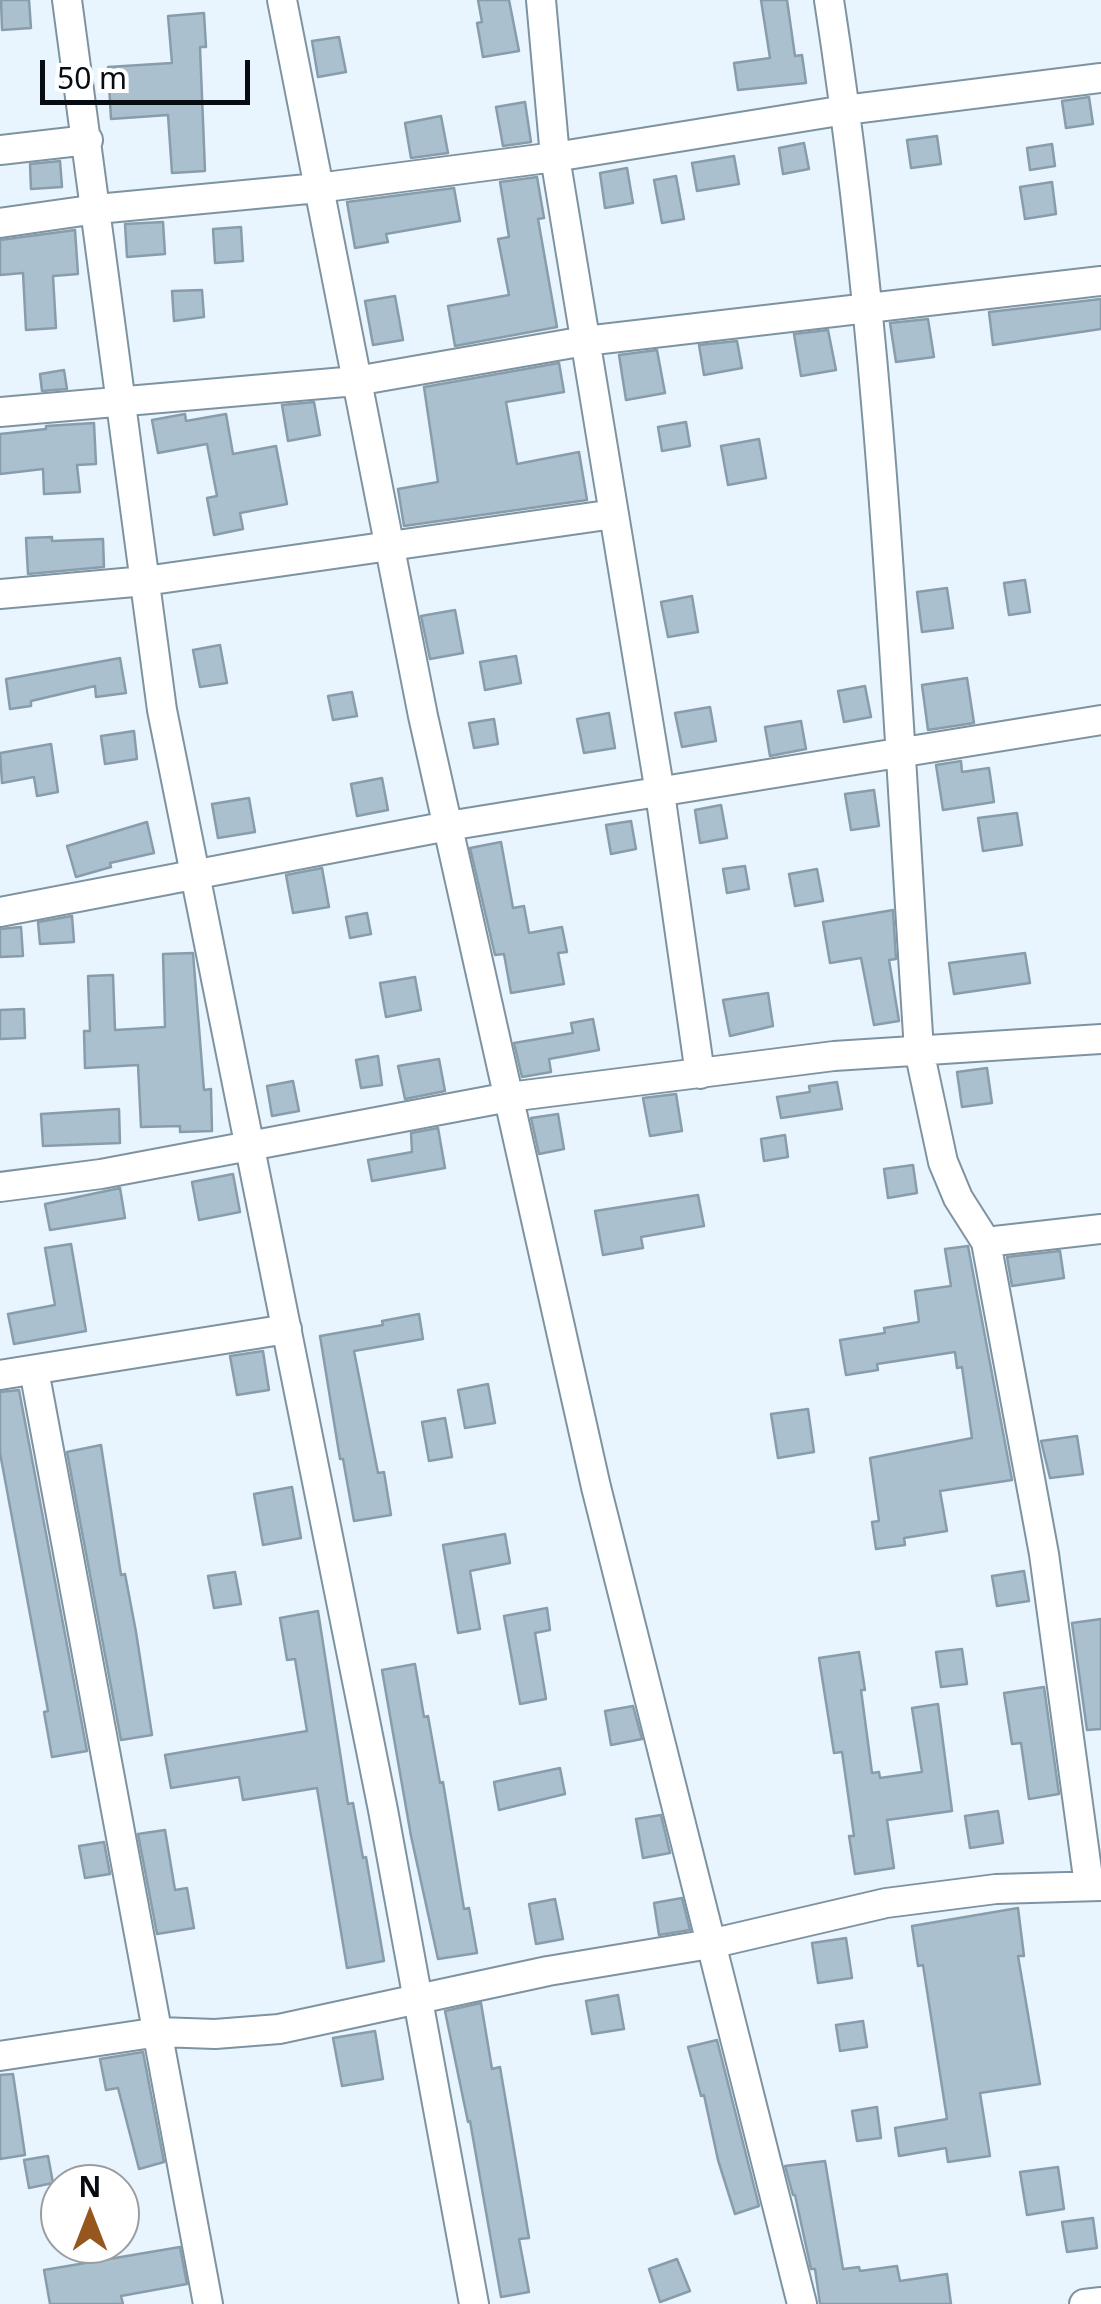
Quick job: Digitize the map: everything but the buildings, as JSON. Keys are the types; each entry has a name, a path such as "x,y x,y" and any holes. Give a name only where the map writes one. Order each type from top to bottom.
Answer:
{"street":[{"path":"67,0 162,710 418,1998 474,2304"},
{"path":"282,0 388,544 596,1487 802,2304"},
{"path":"541,0 556,157 660,793 700,1074"},
{"path":"0,2056 159,2032 215,2034 279,2029 548,1971 710,1944 886,1903 996,1889 1095,1885 1044,1554 986,1242 958,1198 944,1162 919,1050 868,310 830,0"},
{"path":"0,223 556,157 845,110 1101,78"},
{"path":"0,150 88,140"},
{"path":"0,412 356,382 586,341 1101,281"},
{"path":"0,594 146,581 614,514"},
{"path":"0,912 448,826 1101,720"},
{"path":"0,1187 101,1174 509,1097 834,1056 1101,1039"},
{"path":"986,1242 1101,1229"},
{"path":"0,1375 286,1329"},
{"path":"34,1370 208,2304"},
{"path":"1084,2304 1101,2302"}]}
